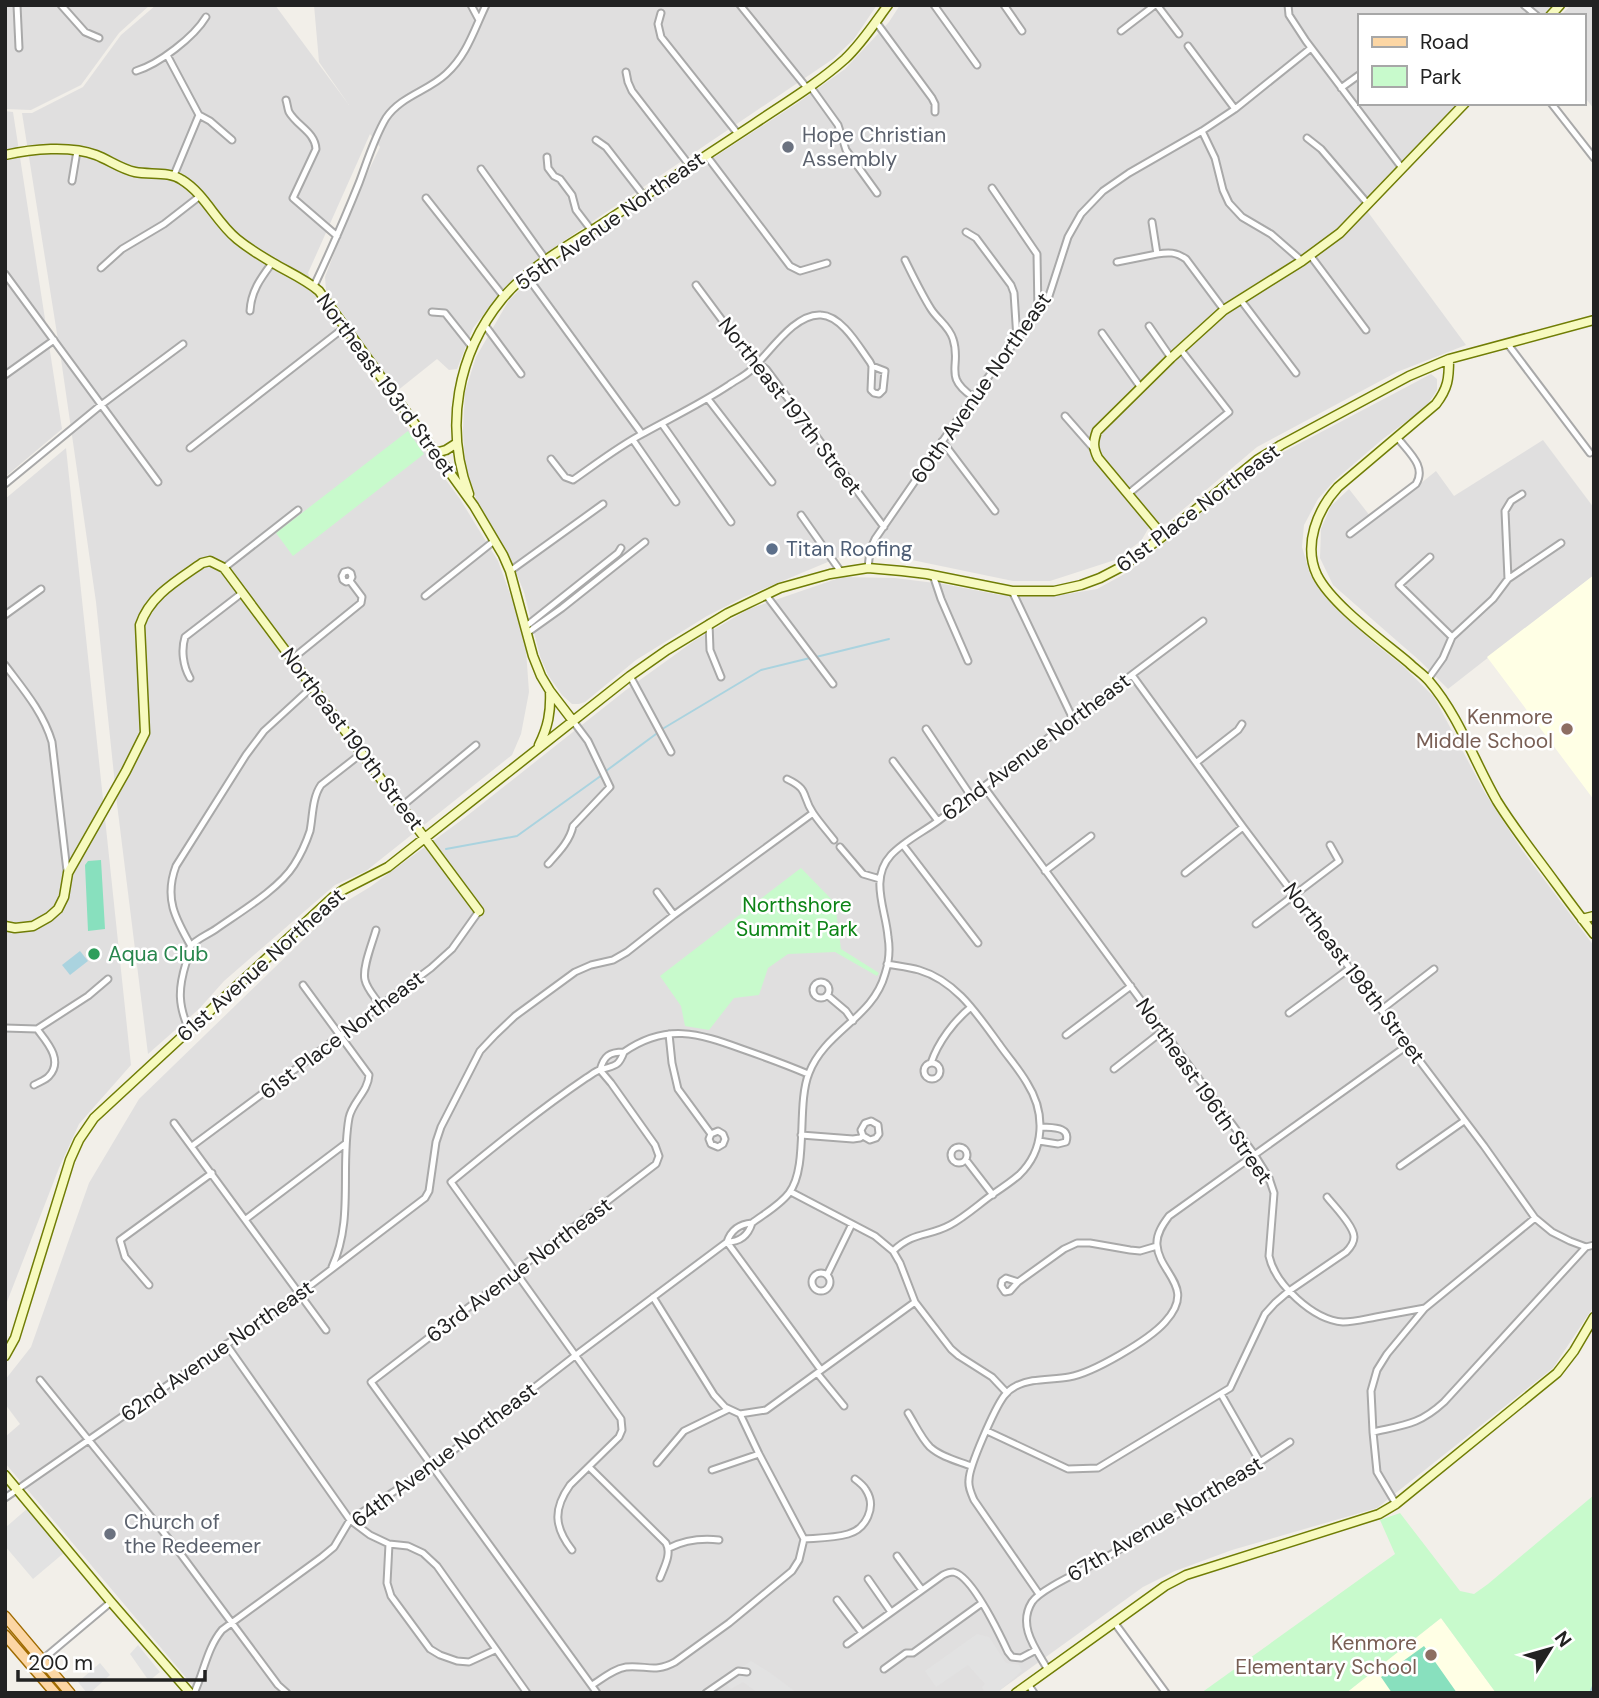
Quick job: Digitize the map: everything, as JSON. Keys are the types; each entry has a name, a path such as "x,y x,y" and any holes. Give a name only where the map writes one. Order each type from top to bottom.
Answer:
{"main road":[{"path":"5,1616 70,1693"},
{"path":"5,1635 55,1693"}],"street":[{"path":"17,5 19,48"},
{"path":"61,5 85,32 99,38"},
{"path":"471,5 479,20"},
{"path":"314,286 387,118 398,105 444,77 457,63 466,52 486,5"},
{"path":"740,5 838,125 846,150 877,193"},
{"path":"876,5 882,13"},
{"name":"55th Avenue Northeast","path":"474,506 464,478 457,443 458,398 472,347 503,297 546,260 809,87 846,57 888,5"},
{"path":"934,5 977,65"},
{"path":"1004,5 1022,31"},
{"path":"1121,31 1156,5 1179,33"},
{"path":"1288,5 1289,15 1311,48 1402,168"},
{"path":"661,13 658,24 661,37 738,134"},
{"path":"136,71 167,55 201,26 206,17"},
{"path":"876,22 932,99 935,113"},
{"path":"1188,46 1235,109"},
{"name":"60th Avenue Northeast","path":"868,568 870,550 876,538 973,397 1048,299 1068,237 1081,214 1103,191 1235,109 1311,48"},
{"path":"167,55 199,115 232,140"},
{"path":"626,72 632,91 690,166"},
{"path":"1341,88 1358,76"},
{"path":"286,100 289,111 316,142 316,149 293,198 337,236"},
{"path":"1094,449 1097,431 1171,358 1224,310 1302,261 1340,233 1463,105"},
{"path":"1553,105 1594,158"},
{"path":"5,155 46,148 77,151 93,154 130,171 174,175 199,115"},
{"path":"1202,131 1215,158 1229,203 1242,217 1271,234 1302,261"},
{"path":"1307,138 1321,149 1368,204"},
{"path":"596,140 606,148 644,196"},
{"path":"72,181 77,151"},
{"path":"706,155 790,266 800,271 827,262"},
{"path":"547,157 548,168 554,176 560,178 572,195 576,210 592,231"},
{"path":"481,169 546,260"},
{"name":"Northeast 193rd Street","path":"174,175 200,196 236,238 272,263 314,286 325,298 474,506 510,571 536,666 550,691 573,721"},
{"path":"992,187 1037,254 1038,312"},
{"path":"101,268 122,249 164,224 200,196"},
{"path":"426,198 503,297"},
{"path":"1152,222 1157,254"},
{"path":"966,232 976,237 1011,285 1017,339"},
{"path":"1117,262 1171,252 1180,255 1224,310"},
{"path":"1310,255 1366,330"},
{"path":"905,260 929,306 951,334 956,349 956,379 963,390 973,397"},
{"path":"250,311 251,300 259,280 272,263"},
{"path":"6,275 158,482"},
{"path":"526,275 642,434"},
{"name":"Northeast 197th Street","path":"696,285 748,355 766,369 884,527"},
{"path":"1240,299 1296,373"},
{"path":"432,312 444,313 472,347"},
{"path":"551,459 565,477 573,480 642,434 708,399 750,371 790,329 810,317 822,315 841,324 872,366 885,371 883,390 878,394 871,390 872,366"},
{"name":"61st Place Northeast","path":"868,568 933,575 1012,591 1054,591 1086,583 1123,566 1257,460 1409,376 1449,359 1594,320"},
{"path":"484,324 521,374"},
{"path":"1149,326 1171,358"},
{"path":"190,448 345,327"},
{"path":"1102,333 1141,388"},
{"path":"5,375 54,340"},
{"path":"1507,343 1590,453"},
{"path":"5,484 101,405 183,344"},
{"path":"1128,494 1229,412 1181,350"},
{"path":"1449,359 1449,382 1436,404 1329,497 1312,538 1313,560 1317,574 1342,607 1428,679 1465,738 1508,819 1594,934"},
{"path":"708,399 772,482"},
{"path":"1065,416 1163,536"},
{"path":"662,424 731,522"},
{"path":"1350,534 1416,484 1420,478 1419,466 1397,437"},
{"path":"633,440 676,502"},
{"path":"942,441 995,511"},
{"path":"436,453 457,443"},
{"path":"1508,579 1505,511 1511,501 1522,494"},
{"path":"510,571 603,504"},
{"path":"68,873 145,733 141,625 144,614 160,594 202,562 210,561 224,568 298,510"},
{"path":"801,515 841,572"},
{"path":"425,596 494,541"},
{"path":"526,630 562,608 645,542"},
{"path":"1428,679 1443,658 1452,636 1493,599 1508,579 1561,543"},
{"path":"526,630 621,548"},
{"path":"1430,557 1399,585 1452,636"},
{"name":"Northeast 190th Street","path":"224,568 479,911"},
{"name":"61st Avenue Northeast","path":"5,1356 15,1338 70,1160 86,1128 105,1107 332,897 388,867 630,676 709,623 780,588 868,568"},
{"path":"933,575 968,661"},
{"path":"292,659 361,603 362,597 350,581"},
{"path":"5,615 41,589"},
{"path":"1012,591 1073,719"},
{"path":"190,678 185,669 185,636 242,593"},
{"path":"766,595 833,684"},
{"name":"62nd Avenue Northeast","path":"880,879 887,860 903,845 1203,621"},
{"path":"709,623 710,650 721,677"},
{"path":"5,665 41,713 52,742 68,873 64,897 49,918 33,926 5,926"},
{"name":"Northeast 198th Street","path":"1132,675 1535,1218 1552,1232 1586,1247"},
{"path":"630,676 671,752"},
{"path":"191,946 176,919 171,903 170,890 176,866 264,731 312,687"},
{"path":"536,750 548,723 550,691"},
{"path":"548,864 566,842 573,826 610,787 595,753 573,721"},
{"path":"1196,762 1242,724"},
{"path":"926,729 971,796"},
{"path":"402,806 476,745"},
{"path":"189,1030 180,1002 182,976 191,946 284,879 304,849 318,789 362,753"},
{"path":"893,761 938,821"},
{"path":"787,779 804,791 813,813 834,840"},
{"name":"Northeast 196th Street","path":"984,787 1164,1030 1269,1178 1274,1193 1269,1256 1271,1265 1289,1291 1302,1304 1340,1322 1353,1322 1425,1308"},
{"path":"657,892 674,915 813,813"},
{"path":"1185,873 1243,827"},
{"path":"1045,871 1091,836"},
{"path":"903,845 978,943"},
{"path":"1256,924 1339,860 1329,845"},
{"path":"840,847 863,874 880,879 888,936 887,964 877,994 869,1006 831,1040 808,1074 797,1175 791,1192 874,1236 893,1251 915,1303 951,1349 992,1377 1007,1393"},
{"name":"61st Place Northeast","path":"192,1146 443,958 479,911"},
{"name":"62nd Avenue Northeast","path":"5,1498 299,1294 425,1198 429,1191 440,1127 480,1051 515,1016 548,990 591,965 614,960 674,915"},
{"path":"1582,919 1594,916"},
{"path":"376,930 364,979 380,1005"},
{"path":"887,964 919,970 943,981 958,993 1027,1082 1040,1113 1041,1127 1039,1141 1031,1160 1013,1180 948,1226 908,1238 893,1251"},
{"path":"1289,1013 1350,968"},
{"path":"1381,1010 1434,969"},
{"path":"5,1028 37,1028 88,996 108,979"},
{"path":"303,985 369,1075 366,1087 350,1114 345,1144 346,1197 343,1236 331,1270"},
{"path":"1066,1035 1131,986"},
{"path":"827,995 846,1011 853,1021"},
{"path":"931,1063 953,1024 971,1007"},
{"path":"34,1085 49,1077 54,1062 54,1054 37,1028"},
{"path":"1114,1069 1164,1030"},
{"path":"600,1070 603,1060 614,1052 624,1052 649,1038 689,1033 707,1036 808,1074"},
{"path":"669,1034 678,1089 711,1134"},
{"path":"1048,1670 1027,1629 1026,1619 1031,1604 1039,1594 970,1491 968,1480 971,1466 999,1405 1007,1393 1018,1385 1087,1372 1117,1356 1162,1325 1174,1310 1177,1301 1177,1290 1157,1246 1162,1225 1169,1216 1408,1045"},
{"path":"572,1550 562,1538 558,1527 560,1504 570,1485 618,1437 622,1430 621,1419 451,1182 585,1079 600,1070 610,1069 620,1061 624,1052"},
{"name":"63rd Avenue Northeast","path":"432,1467 371,1382 653,1168 659,1160 655,1145 600,1070"},
{"path":"1400,1166 1464,1121"},
{"path":"174,1123 326,1330"},
{"path":"1039,1141 1058,1144 1065,1143 1067,1139 1062,1129 1041,1127"},
{"path":"801,1135 853,1139 863,1136"},
{"path":"246,1219 345,1144"},
{"path":"966,1160 993,1195"},
{"path":"149,1285 125,1257 120,1240 212,1173"},
{"name":"64th Avenue Northeast","path":"192,1693 201,1679 214,1639 222,1630 323,1557 334,1547 351,1520 432,1467 727,1242 730,1233 743,1224 752,1223 791,1192"},
{"path":"987,1431 1068,1469 1098,1468 1230,1388 1265,1314 1289,1291 1346,1252 1354,1238 1353,1229 1327,1197"},
{"path":"1396,1504 1377,1472 1371,1391 1377,1370 1425,1308 1535,1218"},
{"name":"64th Avenue Northeast","path":"727,1242 736,1242 743,1237 749,1232 752,1223"},
{"path":"827,1275 852,1224"},
{"path":"727,1242 844,1406"},
{"path":"1018,1282 1064,1249 1077,1243 1090,1242 1140,1251 1157,1246"},
{"path":"1373,1432 1419,1422 1432,1413 1586,1247 1594,1245"},
{"path":"653,1297 714,1395 725,1407 740,1414 766,1410 915,1303"},
{"path":"1016,1693 1165,1586 1186,1575 1379,1514 1396,1504 1558,1373 1594,1317"},
{"path":"226,1345 351,1520 370,1535 389,1544 408,1546 423,1553 437,1566 527,1693"},
{"path":"40,1380 177,1549 278,1685 287,1693"},
{"path":"1221,1394 1260,1462"},
{"path":"657,1463 684,1431 729,1409"},
{"path":"908,1413 931,1448 971,1466"},
{"path":"592,1685 617,1669 667,1667 730,1623 792,1571 799,1560 804,1539 740,1414"},
{"name":"67th Avenue Northeast","path":"1039,1594 1102,1559 1290,1442"},
{"path":"712,1469 759,1454"},
{"path":"432,1467 597,1693"},
{"path":"589,1467 669,1548"},
{"path":"5,1475 111,1602 192,1693"},
{"path":"804,1539 848,1534 859,1529 867,1520 870,1499 866,1489 855,1479"},
{"path":"660,1578 669,1548 679,1543 704,1539 719,1540"},
{"path":"389,1544 387,1583 391,1596 430,1649 457,1661 470,1662 495,1650"},
{"path":"897,1556 922,1590"},
{"path":"847,1644 943,1575 952,1572 966,1580 990,1615 1012,1657 1021,1658 1036,1650"},
{"path":"868,1578 891,1612"},
{"path":"837,1600 862,1633"},
{"path":"43,1660 111,1602"},
{"path":"884,1669 905,1653 913,1653 982,1603"},
{"path":"1114,1622 1166,1693"},
{"path":"706,1693 738,1671 747,1672"},
{"path":"1028,1684 1034,1693"}],"shaded area":[{"path":"5,5 150,5 119,33 81,85 31,110 5,109"},
{"path":"156,5 275,5 349,105 319,62 314,5 877,5 854,39 833,59 565,240 506,286 473,328 457,369 449,370 437,359 397,391 326,290 325,277 355,199 380,147 370,134 308,273 319,305 460,499 498,561 526,650 529,692 521,734 512,755 366,871 335,885 224,981 199,1009 148,1054 117,804 96,602 22,113 32,113 83,87 121,35"},
{"path":"900,5 1554,5 1546,14 1358,14 1358,105 1457,105 1362,204 1466,345 1397,372 1257,447 1167,523 1148,529 1141,541 1115,560 1050,581 1013,581 859,549 744,597 707,616 636,660 585,702 572,704 548,675 540,656 524,592 511,560 476,499 465,463 465,392 476,357 509,300 537,273 799,102 845,69 889,22"},
{"path":"1571,5 1594,5 1594,109 1585,98 1585,14 1562,14"},
{"path":"5,111 13,112 62,429 5,477"},
{"path":"1431,374 1437,379 1437,390 1426,407 1384,438 1335,480 1318,499 1304,525 1302,547 1310,574 1332,604 1434,697 1485,793 1522,850 1594,946 1594,1306 1553,1368 1377,1508 1232,1550 1175,1571 1143,1587 996,1693 199,1693 5,1463 5,1437 20,1424 5,1404 5,1380 31,1347 89,1183 139,1099 337,907 370,887 463,819 626,690 694,641 749,609 842,577 895,578 1000,595 1068,594 1097,589 1130,571 1272,458"},
{"path":"1543,440 1594,508 1594,575 1448,689 1333,585 1320,558 1321,529 1331,506 1349,489 1374,521 1436,471 1454,496"},
{"path":"66,448 131,1065 79,1124 5,1307 5,499"},
{"name":"Kenmore Middle School","path":"1594,575 1594,800 1487,657"},
{"path":"28,1508 65,1552 33,1579 5,1546 5,1528"},
{"name":"Kenmore Elementary School","path":"1441,1618 1496,1693 1346,1693"},
{"path":"977,1634 989,1637 1006,1663 1019,1665 1022,1671 997,1693 985,1693 982,1687 985,1684 968,1665 936,1687 925,1671"},
{"path":"138,1645 160,1672 149,1681 130,1654"},
{"path":"751,1661 797,1693 758,1693 743,1682 731,1689 727,1685 742,1667"},
{"path":"100,1663 110,1675 87,1693 78,1682"}],"green space":[{"path":"408,431 424,454 293,556 276,533"},
{"path":"101,860 105,929 88,931 85,865 88,861"},
{"name":"Northshore Summit Park","path":"801,868 835,903 841,949 879,973 877,976 835,952 788,954 768,968 759,995 734,998 709,1030 685,1026 681,1006 660,976"},
{"path":"1594,1495 1594,1693 1496,1693 1441,1618 1346,1693 1201,1693 1395,1554 1380,1520 1400,1513 1460,1591 1474,1594"},
{"path":"1424,1646 1457,1693 1392,1693 1381,1677"}],"water":[{"path":"80,951 88,961 70,975 62,965"}],"waterway":[{"path":"816,657 889,639"},
{"path":"664,728 761,670 810,658"},
{"path":"606,771 656,734"},
{"path":"446,849 517,836 602,775"},
{"path":"1590,1693 1594,1684"}],"place":[{"name":"Hope Christian Assembly","path":"788,147"},
{"name":"Titan Roofing","path":"772,549"},
{"name":"Kenmore Middle School","path":"1567,729"},
{"name":"Aqua Club","path":"94,954"},
{"name":"Church of the Redeemer","path":"110,1534"},
{"name":"Kenmore Elementary School","path":"1431,1655"}]}
